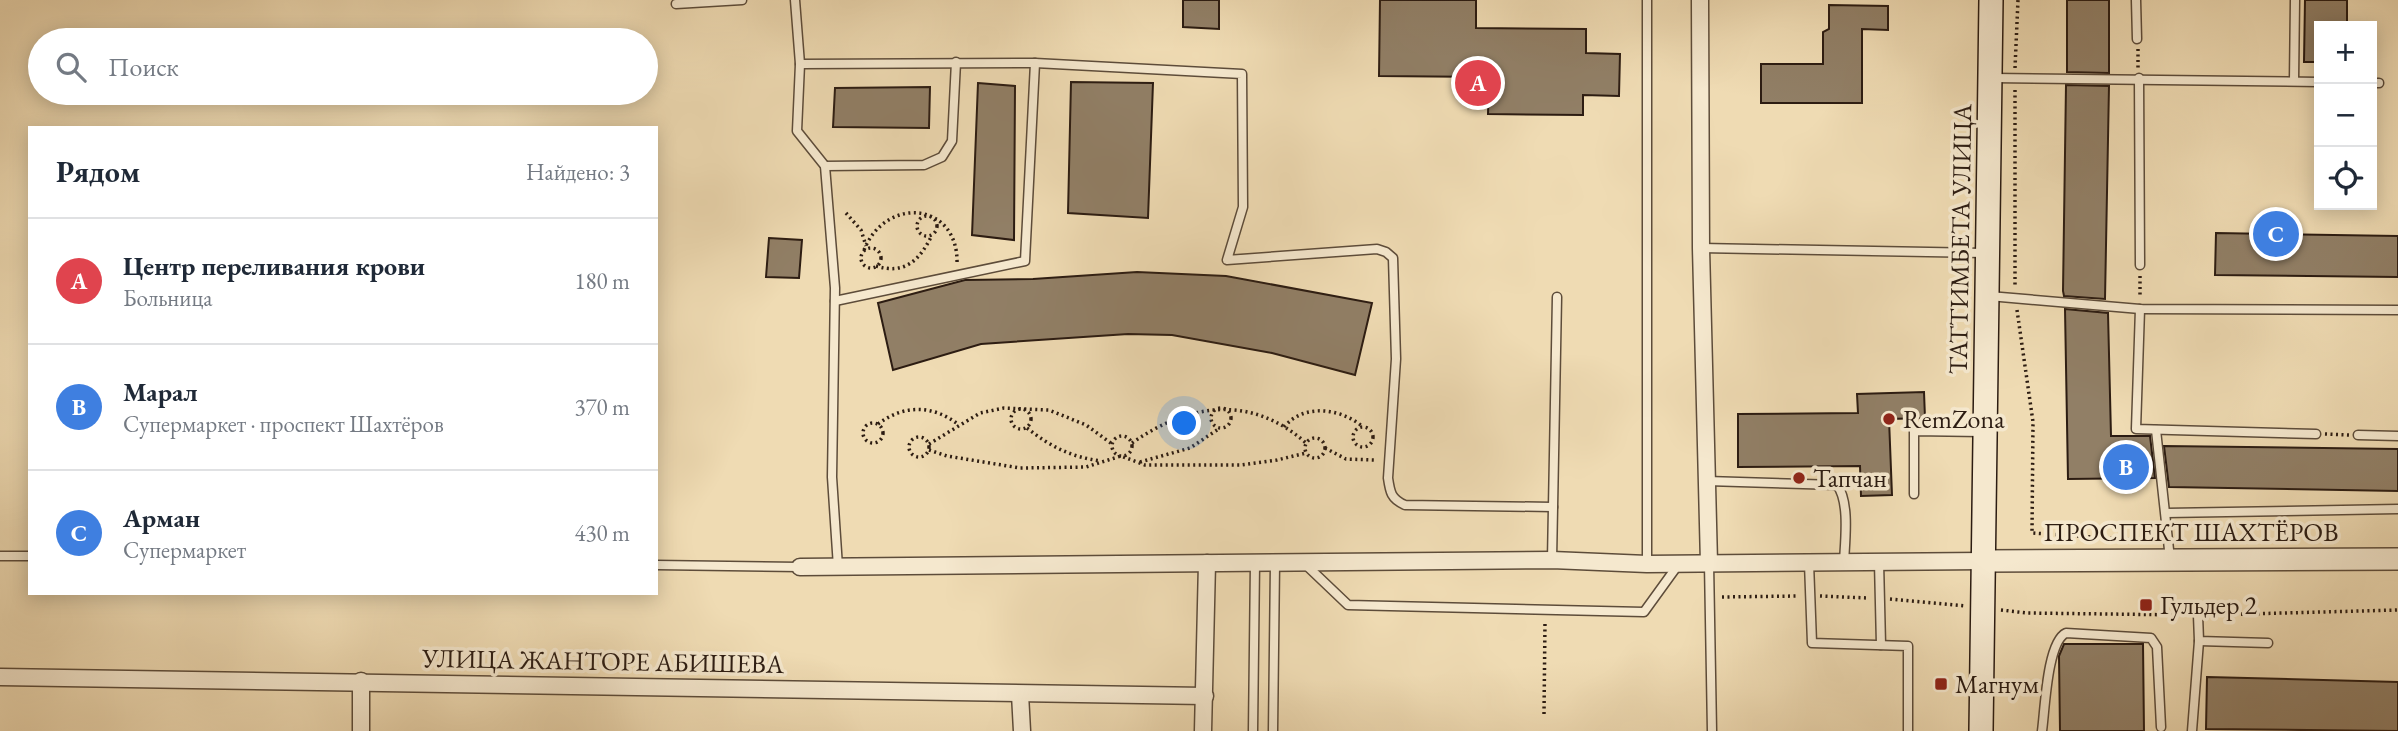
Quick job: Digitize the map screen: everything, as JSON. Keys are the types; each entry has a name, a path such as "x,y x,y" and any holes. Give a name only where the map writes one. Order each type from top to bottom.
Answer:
{"main road":[{"name":"ТАТТИМБЕТА УЛИЦА","path":"1981,731 1991,0"}],"street":[{"path":"1700,0 1701,248 1709,563"},
{"name":"ПРОСПЕКТ ШАХТЁРОВ","path":"1984,561 2170,551 2398,559"},
{"path":"800,567 1552,560 1647,564 1984,561"},
{"path":"1203,731 1207,563"},
{"name":"УЛИЦА ЖАНТОРЕ АБИШЕВА","path":"0,677 1205,696"},
{"path":"361,681 361,731"},
{"path":"1020,694 1022,731"}],"lane":[{"path":"676,4 741,0"},
{"path":"795,0 800,64 797,131 825,166 835,301 832,477 838,567"},
{"path":"1647,0 1647,564"},
{"path":"2136,0 2137,39"},
{"path":"2294,81 2295,0"},
{"path":"825,166 924,165 942,157 953,141 956,62"},
{"path":"800,64 1035,63 1242,74 1243,207 1227,260 1377,249 1393,258 1396,359 1388,478 1390,494 1397,502 1405,505 1553,507"},
{"path":"835,301 1025,261 1035,63"},
{"path":"1991,78 2314,82"},
{"path":"2139,78 2140,265"},
{"path":"1701,248 1987,253"},
{"path":"1987,296 2140,309 2398,310"},
{"path":"1552,560 1557,298"},
{"path":"2140,309 2136,429 2316,434"},
{"path":"2156,430 2170,551"},
{"path":"1914,494 1914,432 1986,432"},
{"path":"2358,435 2398,436"},
{"path":"1707,481 1837,485 1844,502 1844,562"},
{"path":"2166,513 2398,509"},
{"path":"0,556 28,556"},
{"path":"1303,562 1348,605 1644,612 1680,562"},
{"path":"1879,562 1881,645"},
{"path":"1253,731 1255,563"},
{"path":"1273,731 1275,563"},
{"path":"1709,563 1712,731"},
{"path":"1809,563 1812,643 1908,646 1908,731"},
{"path":"658,565 800,567"},
{"path":"2192,731 2199,641 2198,615"},
{"path":"2042,731 2050,664 2059,638 2066,633 2151,638 2157,647 2161,727"},
{"path":"2199,641 2268,643"}],"path":[{"path":"2018,0 2015,78 2015,298 2033,422 2032,533 2170,551"},
{"path":"2137,39 2139,78"},
{"path":"929,216 935,220 937,226 925,250 914,261 891,271 876,266 867,267 862,262 861,256 877,230 895,215 915,211 929,216 940,220 957,251 957,264"},
{"path":"846,213 861,230 865,248"},
{"path":"929,216 920,219 917,228 923,236 932,235"},
{"path":"865,248 879,251 881,258 876,266"},
{"path":"2140,265 2140,309"},
{"path":"929,444 980,413 1004,408 1024,410 1031,416 1031,423 1027,428"},
{"path":"1220,428 1214,425 1211,416 1214,410 1220,408 1247,412 1284,427 1306,443"},
{"path":"878,424 883,433 881,439 872,443 866,440 863,431 866,425 878,424 917,409 932,410 949,417 959,425"},
{"path":"929,450 947,456 1020,467 1086,467 1130,452 1132,443 1177,416 1227,409 1231,418 1227,426 1190,448 1138,462"},
{"path":"1104,461 1078,458 1045,443 1027,428 1017,429 1011,421 1014,412 1049,410 1086,425 1112,444"},
{"path":"1284,427 1300,414 1316,410 1352,417 1363,427 1369,428 1374,437 1366,447 1359,446 1353,438 1354,432 1363,427"},
{"path":"2316,434 2358,435"},
{"path":"918,437 929,444 925,456 918,457 912,454 909,445 912,439 918,437"},
{"path":"1132,443 1128,438 1115,438 1113,451 1145,465 1241,465 1306,453"},
{"path":"1306,443 1318,438 1325,448 1323,454 1317,458 1306,453"},
{"path":"1306,443 1306,453"},
{"path":"1325,448 1346,459 1375,460"},
{"path":"1709,598 1810,596 1880,599 2027,613 2198,615 2398,610"},
{"path":"1544,638 1544,714"}],"building":[{"path":"1183,0 1219,0 1219,29 1183,27"},
{"path":"1380,0 1476,0 1476,28 1586,29 1586,53 1620,54 1619,96 1583,95 1583,115 1488,114 1489,77 1379,76"},
{"path":"2067,0 2109,0 2109,73 2067,72"},
{"path":"2305,0 2347,0 2347,21 2314,21 2314,62 2304,62"},
{"path":"1829,5 1888,6 1888,30 1862,29 1862,103 1761,103 1761,64 1823,64 1823,32 1829,29"},
{"path":"1071,82 1153,83 1148,218 1068,213"},
{"path":"978,83 1015,86 1014,240 972,235"},
{"path":"2066,85 2109,86 2105,299 2064,296 2063,291"},
{"path":"930,87 929,128 833,127 835,88"},
{"path":"2216,233 2398,236 2398,277 2215,275"},
{"path":"769,238 802,240 799,278 766,277"},
{"path":"1137,272 1226,276 1372,303 1355,375 1272,353 1172,335 1128,334 981,344 893,370 878,303 965,280 1033,279"},
{"path":"2065,309 2108,313 2111,436 2150,436 2155,478 2068,479"},
{"path":"1924,392 1925,418 1889,419 1892,495 1861,496 1860,466 1738,467 1738,414 1858,413 1857,394"},
{"path":"2164,446 2398,449 2398,491 2169,487"},
{"path":"2064,644 2143,644 2144,731 2060,731 2059,656"},
{"path":"2207,677 2398,682 2398,731 2206,729"}],"place":[{"name":"Центр переливания крови","path":"1478,83"},
{"name":"Арман","path":"2276,234"},
{"name":"RemZona","path":"1889,419"},
{"name":"Марал","path":"2126,467"},
{"name":"Тапчан","path":"1799,478"},
{"name":"Гульдер 2","path":"2146,605"},
{"name":"Магнум","path":"1941,684"}]}
